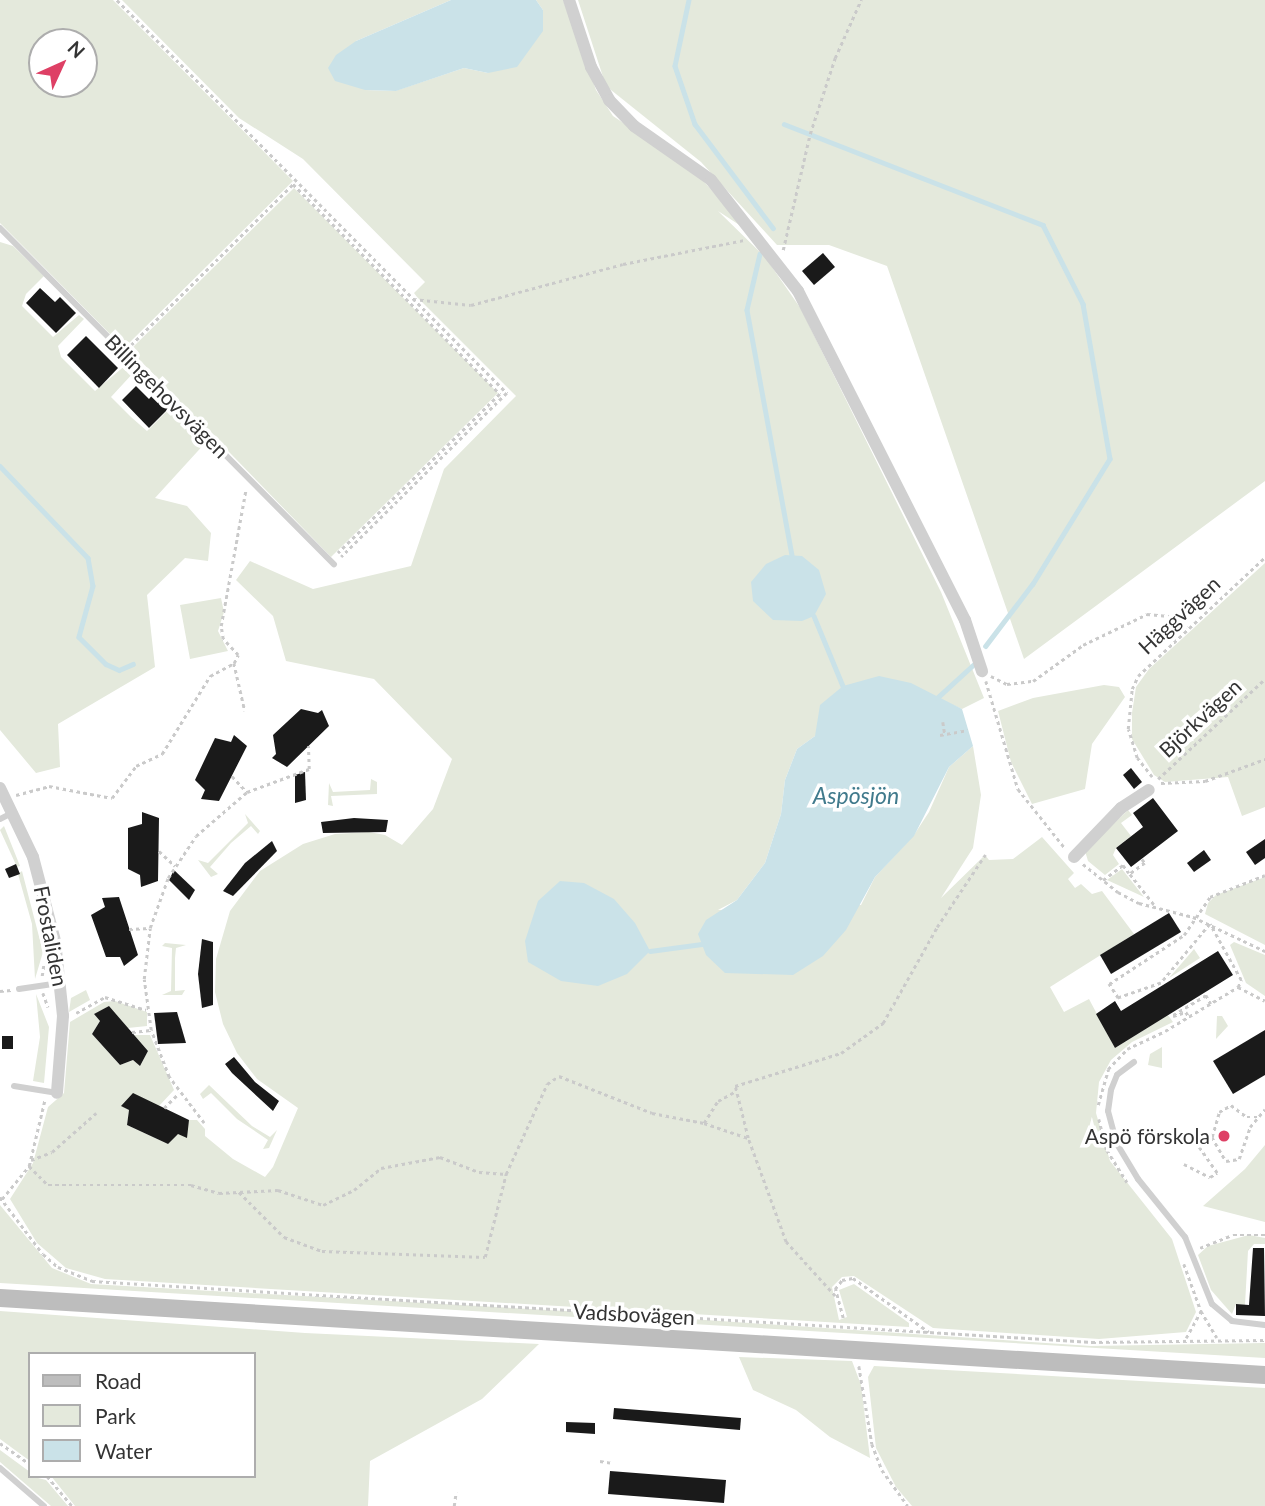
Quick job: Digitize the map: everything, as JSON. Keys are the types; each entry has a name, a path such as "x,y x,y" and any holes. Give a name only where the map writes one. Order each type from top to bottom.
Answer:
{"main road":[{"name":"Vadsbovägen","path":"0,1298 1265,1375"}],"street":[{"path":"569,0 591,67 615,107 634,126 696,166 779,264 843,375 965,620 982,671"},
{"path":"1074,857 1121,808 1153,785"},
{"name":"Frostaliden","path":"3,793 14,812 47,902 62,983 52,1092"}],"lane":[{"name":"Billingehovsvägen","path":"1,229 332,562"},
{"path":"0,819 14,812"},
{"path":"19,989 62,983"},
{"path":"1134,1062 1116,1075 1111,1090 1111,1129 1138,1179 1176,1221 1202,1287 1224,1316 1243,1324 1265,1325"},
{"path":"14,1086 52,1092"},
{"path":"0,1468 44,1506"}],"path":[{"path":"117,0 507,393 332,562"},
{"path":"779,264 810,134 835,58 861,0"},
{"path":"124,352 293,184 500,394 332,562"},
{"path":"413,299 471,305 623,264 745,239"},
{"path":"3,793 49,786 112,797 136,766 162,754 210,676 234,663 238,655 223,639 222,626 248,477"},
{"name":"Häggvägen","path":"1153,785 1141,766 1130,739 1132,689 1148,665 1265,557"},
{"path":"982,671 1007,684 1020,685 1135,619 1161,614 1188,627"},
{"path":"234,663 245,711"},
{"name":"Björkvägen","path":"1153,785 1265,679"},
{"path":"943,722 945,734"},
{"path":"940,735 968,730"},
{"path":"204,1124 179,1093 151,1030 144,971 150,928 175,866 210,821 247,792 309,769 308,746"},
{"path":"1153,785 1205,781 1265,759"},
{"path":"232,776 247,792"},
{"path":"159,851 175,866"},
{"path":"843,1318 835,1296 786,1242 748,1139 734,1092 735,1086 841,1053 883,1023 937,927 985,855"},
{"path":"1130,874 1145,863 1142,859"},
{"path":"1103,880 1123,865 1156,907"},
{"path":"1134,1190 1102,1137 1098,1112 1102,1080 1127,1049 1211,1004 1238,987 1241,980 1236,966 1210,924 1161,983 1118,998 1109,984 1184,934 1210,897 1235,883 1265,875"},
{"path":"129,929 150,928"},
{"path":"48,954 42,986 57,1015 105,997 147,1010"},
{"path":"1238,987 1265,1001"},
{"path":"1189,1017 1186,1012 1175,1018 1172,1014 1206,995 1211,1004"},
{"path":"132,1032 151,1030"},
{"path":"239,1192 284,1237 322,1251 485,1257 506,1174 547,1084 559,1076 652,1113 704,1123 748,1139"},
{"path":"52,1092 30,1166 1,1198 43,1254 58,1266 92,1281 1092,1342 1186,1338 1265,1340"},
{"path":"704,1123 718,1101 734,1092"},
{"path":"164,1108 179,1093"},
{"path":"1258,1117 1247,1116 1231,1105 1216,1117 1212,1137 1226,1161 1238,1159 1258,1117 1265,1109"},
{"path":"31,1160 52,1152 96,1113"},
{"path":"1184,1164 1210,1177 1217,1172 1195,1142 1199,1135 1212,1137"},
{"path":"30,1166 48,1185 191,1185 219,1193 278,1191 323,1205 354,1190 381,1168 440,1157 479,1172 506,1174"},
{"path":"1217,1338 1200,1311 1182,1258 1233,1236 1265,1235"},
{"path":"835,1296 838,1283 853,1278 929,1332"},
{"path":"1186,1338 1200,1311"},
{"path":"859,1366 872,1444 882,1470 908,1506"},
{"path":"0,1443 28,1463"},
{"path":"600,1461 612,1463"},
{"path":"49,1478 72,1506"},
{"path":"454,1506 456,1492"}],"green space":[{"path":"0,0 113,0 293,181 127,345 117,341 0,223"},
{"path":"122,0 451,0 356,41 365,90 395,91 464,68 488,73 543,10 536,0 563,0 596,90 613,116 695,171 744,228 718,211 765,257 801,309 941,592 984,698 962,709 937,698 815,736 797,749 785,780 781,814 765,863 737,900 718,910 861,905 875,877 914,835 929,812 949,767 973,746 981,795 973,848 941,898 985,855 989,860 1013,859 1042,837 1074,873 1068,879 1075,888 1081,884 1092,894 1102,891 1134,934 1050,987 1064,1012 1089,999 1115,1048 1168,1015 1173,1022 1132,1042 1111,1060 1099,1082 1096,1113 1110,1161 1172,1239 1196,1312 1186,1332 1099,1339 933,1328 854,1276 842,1277 832,1287 839,1320 847,1317 839,1290 854,1284 909,1323 909,1327 105,1279 66,1268 37,1243 10,1199 33,1163 48,1107 64,1093 70,1022 104,1002 115,1001 147,1012 147,1026 128,1028 109,1007 94,1014 100,1021 92,1034 120,1065 133,1060 140,1066 148,1051 134,1035 150,1035 174,1090 159,1106 122,1106 129,1110 127,1125 168,1144 189,1120 197,1120 205,1129 205,1136 233,1159 265,1177 273,1167 298,1108 257,1079 237,1053 223,1024 215,992 216,959 230,911 260,871 303,844 335,834 369,832 385,835 402,845 433,809 452,759 374,679 286,661 273,616 236,580 250,561 313,589 411,566 444,469 516,396 417,297 414,293 425,282 303,159 239,118"},
{"path":"578,0 1265,0 1265,481 1024,659 887,266 829,245 777,245 701,162 606,86"},
{"path":"294,188 498,393 331,557 130,350"},
{"path":"0,242 13,246 44,276 26,294 22,306 53,337 79,315 84,319 58,346 61,357 95,391 127,364 135,371 111,397 131,417 147,431 172,406 207,441 155,498 187,506 211,533 208,561 185,558 147,595 155,667 58,724 60,767 36,773 0,730"},
{"path":"1265,563 1265,807 1242,816 1228,777 1165,782 1154,775 1132,739 1132,713 1136,687 1149,669"},
{"path":"221,598 224,612 218,631 228,651 190,659 180,605"},
{"path":"1104,685 1119,687 1125,697 1092,744 1085,789 1032,804 1011,762 998,711 1033,698"},
{"path":"371,779 377,782 377,794 331,796 333,806 328,805 329,783 333,792 370,790"},
{"path":"1128,810 1132,815 1121,823 1131,836 1116,848 1113,855 1119,864 1105,875 1088,861 1085,851"},
{"path":"245,814 260,831 258,834 251,826 231,843 210,867 218,874 211,877 198,860 208,863 248,823"},
{"path":"4,826 20,866 17,867 0,830"},
{"path":"1122,869 1144,897 1107,880"},
{"path":"22,871 43,952 35,979 32,924 18,874"},
{"path":"1265,877 1265,945 1205,914 1208,903 1216,895"},
{"path":"1234,942 1265,955 1265,996 1246,983 1230,945"},
{"path":"165,943 186,945 176,948 175,958 175,991 185,990 182,995 162,995 171,991 172,948 162,946"},
{"path":"1194,949 1200,958 1169,978"},
{"path":"86,990 90,1000 69,1012 71,998"},
{"path":"36,994 49,1027 44,1083 33,1081 40,1037"},
{"path":"1217,1016 1222,1016 1228,1026 1216,1039"},
{"path":"1162,1047 1162,1068 1148,1065 1150,1054"},
{"path":"209,1085 252,1126 270,1137 277,1130 269,1148 263,1149 268,1140 237,1119 211,1093 203,1099 200,1094"},
{"path":"1265,1145 1265,1222 1203,1206 1245,1169"},
{"path":"0,1205 52,1268 91,1284 618,1314 1091,1346 1265,1343 1265,1358 0,1283"},
{"path":"1249,1235 1265,1238 1265,1244 1254,1244 1248,1251 1245,1305 1236,1304 1232,1314 1211,1290 1198,1255 1208,1246"},
{"path":"0,1311 305,1333 539,1344 482,1399 370,1461 368,1506 75,1506 53,1478 256,1478 256,1352 28,1352 28,1460 0,1439"},
{"path":"739,1357 852,1361 861,1385 870,1458 830,1437 796,1410 753,1390"},
{"path":"874,1366 1265,1388 1265,1506 912,1506 896,1487 876,1448 868,1377"},
{"path":"0,1450 28,1471 28,1478 46,1480 68,1506 51,1506 0,1462"}],"water":[{"path":"451,0 536,0 543,10 543,31 517,67 488,73 464,68 396,91 365,90 335,81 328,68 336,55 356,41"},
{"path":"785,555 802,556 819,570 826,594 814,616 802,621 773,620 753,601 751,582 766,564"},
{"name":"Aspösjön","path":"879,676 911,683 962,709 973,746 949,767 914,836 875,877 846,930 823,956 793,975 725,973 706,955 698,934 706,920 737,900 765,863 781,814 785,780 797,749 815,736 820,705 843,686"},
{"path":"560,881 584,883 614,899 635,923 650,951 627,974 598,986 561,981 528,962 525,941 538,901"}],"building":[{"path":"823,253 835,267 814,285 802,271"},
{"path":"40,288 55,302 60,297 76,313 56,333 26,303"},
{"path":"86,336 118,368 99,388 67,355"},
{"path":"136,386 149,399 155,392 170,407 149,428 122,400"},
{"path":"301,709 318,713 322,710 329,726 287,767 272,758 276,754 273,735"},
{"path":"234,735 247,746 219,801 201,799 205,790 195,780 215,738 231,742"},
{"path":"1131,768 1142,782 1134,789 1123,775"},
{"path":"305,772 306,800 295,803 295,775"},
{"path":"1153,798 1178,831 1131,867 1116,848 1143,827 1133,813"},
{"path":"142,812 159,818 158,881 141,887 140,875 128,869 128,828 142,824"},
{"path":"354,818 388,820 386,832 323,833 321,822"},
{"path":"1265,839 1265,858 1255,865 1246,852"},
{"path":"272,841 277,851 233,896 223,891 245,863"},
{"path":"1204,850 1211,860 1194,872 1187,863"},
{"path":"16,864 20,874 9,878 5,869"},
{"path":"174,870 195,890 189,900 169,880"},
{"path":"119,897 138,955 124,966 120,957 106,957 91,915 105,907 102,898"},
{"path":"1169,913 1181,932 1111,974 1100,955"},
{"path":"202,939 213,942 213,1005 202,1008 198,974"},
{"path":"1218,951 1233,975 1115,1048 1096,1014 1115,1001 1121,1011"},
{"path":"109,1006 148,1051 140,1066 133,1060 120,1065 92,1034 100,1021 94,1014"},
{"path":"177,1012 186,1043 158,1044 154,1013"},
{"path":"1265,1030 1265,1075 1233,1094 1213,1061"},
{"path":"2,1036 13,1036 13,1049 2,1049"},
{"path":"234,1057 255,1082 279,1101 273,1111 225,1064"},
{"path":"133,1093 189,1120 187,1138 178,1134 168,1144 127,1125 129,1110 121,1106"},
{"path":"1253,1248 1264,1248 1265,1316 1236,1315 1236,1304 1249,1305"},
{"path":"614,1408 741,1418 740,1430 613,1419"},
{"path":"566,1422 595,1423 595,1434 566,1432"},
{"path":"610,1471 726,1480 724,1503 608,1494"}],"waterway":[{"path":"689,0 675,66 695,124 773,228"},
{"path":"784,124 1043,225 1083,304 1110,459 1033,584 986,646"},
{"path":"760,254 747,310 792,556"},
{"path":"0,466 88,558 93,586 79,637 106,664 119,670 133,664"},
{"path":"814,616 843,686"},
{"path":"937,698 973,665"},
{"path":"650,951 702,944"}],"place":[{"name":"Aspö förskola","path":"1224,1136"}]}
